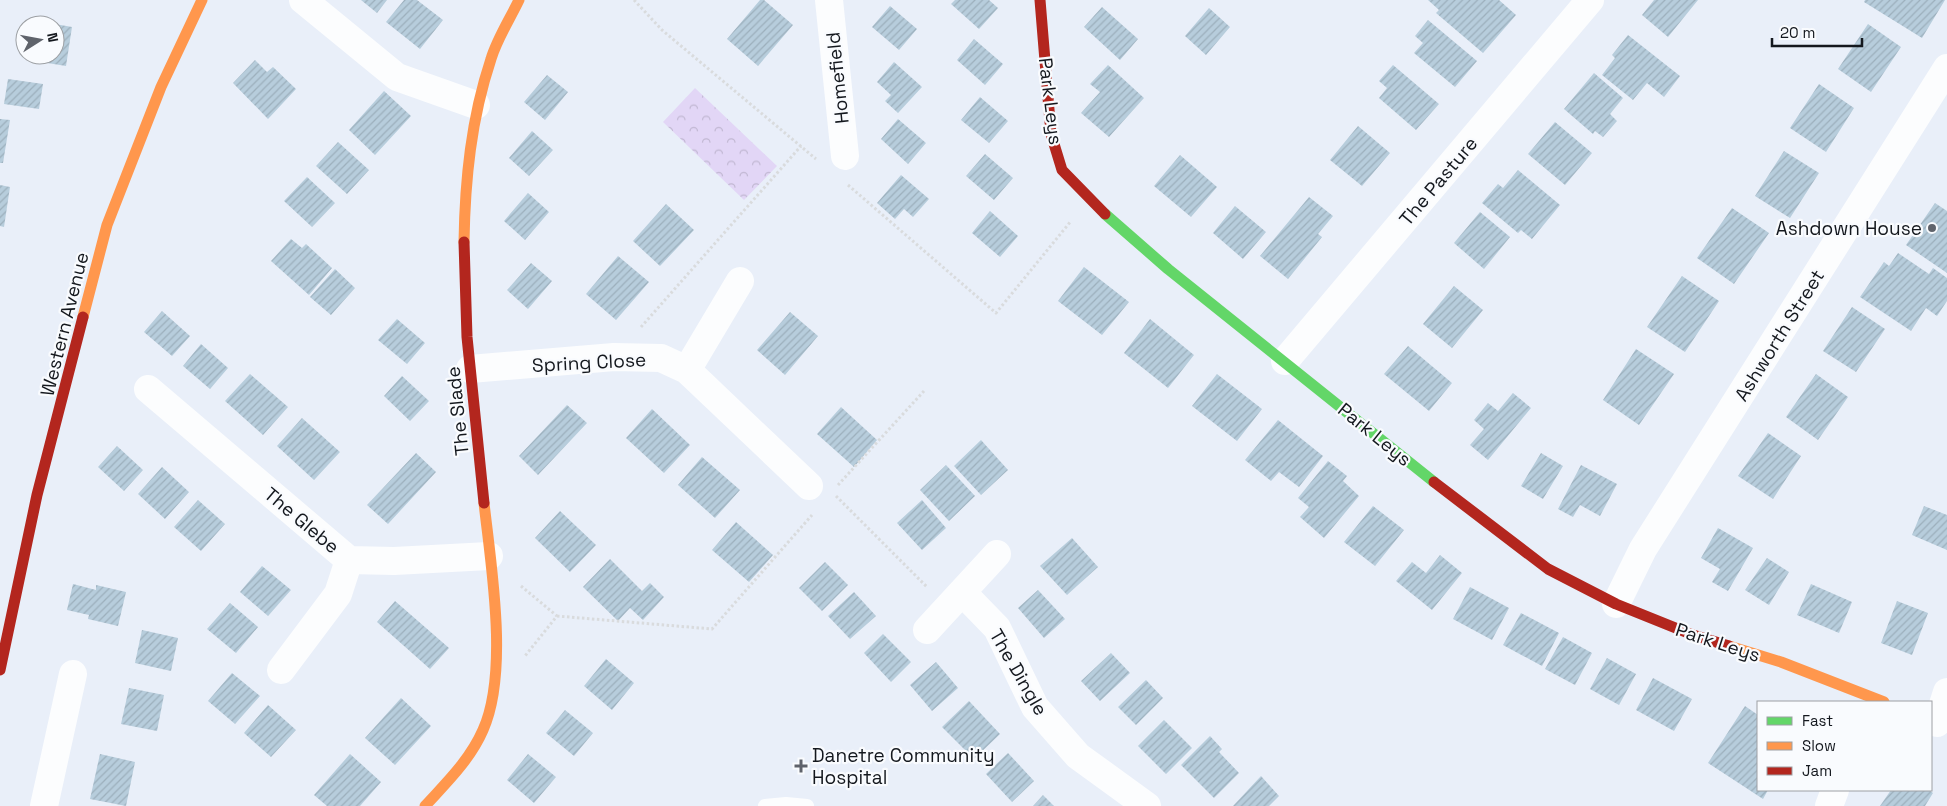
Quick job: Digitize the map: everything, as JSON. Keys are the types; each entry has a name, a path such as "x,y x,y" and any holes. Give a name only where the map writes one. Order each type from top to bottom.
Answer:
{"street":[{"name":"Western Avenue","path":"0,670 38,496 107,225 161,87 202,0"},
{"path":"303,0 397,77 476,104"},
{"name":"The Slade","path":"425,806 471,751 488,718 496,675 489,556 470,369 462,230 476,104 504,23 518,0"},
{"name":"Homefield","path":"829,0 836,167"},
{"name":"Park Leys","path":"1040,0 1051,134 1062,170 1089,200 1168,269 1466,508 1548,569 1616,604 1692,635 1781,662 1873,700"},
{"name":"The Pasture","path":"1285,361 1590,0"},
{"name":"Ashworth Street","path":"1616,604 1643,549 1947,68"},
{"path":"687,370 740,281"},
{"name":"Spring Close","path":"470,369 614,357 661,358 687,370 809,486"},
{"name":"The Glebe","path":"148,389 349,560 394,561 489,556"},
{"path":"927,630 997,554"},
{"path":"281,670 338,594 349,560"},
{"name":"The Dingle","path":"955,600 997,628 1035,707 1078,756 1147,806"},
{"path":"44,806 73,674"},
{"path":"1938,723 1947,692"},
{"path":"1829,806 1835,791"}],"lane":[{"path":"765,806 786,804 807,806"}],"path":[{"path":"634,0 662,30 801,146 836,167 996,313 1089,200"},
{"path":"614,357 801,146"},
{"path":"924,391 832,492 955,600"},
{"path":"558,616 712,629 823,502 809,486"}],"green space":[{"path":"695,88 777,166 744,200 663,122"}],"building":[{"path":"361,0 387,0 377,13"},
{"path":"404,0 417,0 443,20 420,49 386,22"},
{"path":"760,0 764,0 793,25 758,66 727,39"},
{"path":"955,0 989,0 998,8 979,29 951,4"},
{"path":"1428,0 1499,0 1516,15 1483,53 1436,13 1439,10"},
{"path":"1654,0 1698,0 1668,37 1642,15"},
{"path":"1865,0 1945,0 1922,38 1864,2"},
{"path":"890,6 917,29 899,50 872,27"},
{"path":"1102,7 1138,39 1120,60 1084,27"},
{"path":"1209,8 1230,27 1206,55 1185,36"},
{"path":"1428,20 1477,61 1455,87 1414,53 1423,43 1415,36"},
{"path":"1868,24 1901,47 1871,92 1838,69"},
{"path":"65,26 72,27 66,66 60,65 65,65"},
{"path":"1628,35 1680,76 1664,97 1647,83 1633,100 1602,75 1615,58 1612,55"},
{"path":"974,39 1003,64 985,85 957,60"},
{"path":"255,60 267,72 273,67 296,89 268,119 233,83"},
{"path":"894,62 922,87 898,113 885,101 891,95 877,82"},
{"path":"1108,65 1144,98 1109,137 1081,113 1100,92 1090,84"},
{"path":"1393,65 1439,104 1416,130 1379,98 1387,88 1379,81"},
{"path":"1594,73 1623,98 1610,114 1617,121 1603,137 1595,131 1593,134 1564,109"},
{"path":"547,75 568,92 545,120 524,102"},
{"path":"8,79 43,84 39,109 4,104"},
{"path":"1819,84 1854,108 1826,152 1790,128"},
{"path":"384,91 411,116 375,155 349,130"},
{"path":"980,97 1008,121 989,143 961,120"},
{"path":"0,119 10,120 3,163 0,163"},
{"path":"898,119 926,143 908,164 881,139"},
{"path":"1555,122 1592,153 1565,185 1528,154"},
{"path":"1358,126 1390,153 1362,186 1330,160"},
{"path":"532,131 553,150 529,176 509,158"},
{"path":"338,142 369,170 347,194 316,166"},
{"path":"1784,151 1819,173 1790,218 1755,196"},
{"path":"985,154 1013,178 994,200 966,176"},
{"path":"1180,155 1217,187 1191,217 1154,186"},
{"path":"1518,170 1560,205 1532,239 1521,230 1518,233 1482,203 1498,184 1503,188"},
{"path":"901,175 929,199 913,217 904,209 895,219 877,203"},
{"path":"307,177 335,203 312,227 284,201"},
{"path":"0,185 10,187 4,227 0,226"},
{"path":"528,193 549,212 525,240 504,221"},
{"path":"1309,197 1333,216 1318,234 1322,237 1288,279 1260,256"},
{"name":"Ashdown House","path":"1935,203 1947,211 1947,273 1906,245"},
{"path":"666,204 694,230 660,266 633,241"},
{"path":"1235,206 1266,232 1243,259 1213,233"},
{"path":"1732,208 1769,233 1734,284 1697,258"},
{"path":"990,211 1018,236 1000,257 972,233"},
{"path":"1480,212 1510,237 1484,269 1454,243"},
{"path":"291,239 302,248 306,244 332,268 309,295 271,261"},
{"path":"1898,253 1929,274 1933,268 1947,278 1947,301 1937,316 1926,308 1911,331 1860,297 1884,262 1889,266"},
{"path":"618,256 649,282 616,320 586,294"},
{"path":"531,263 552,281 528,309 507,290"},
{"path":"1084,267 1129,302 1102,335 1058,301"},
{"path":"335,269 355,288 331,315 310,297"},
{"path":"1682,276 1719,301 1685,352 1647,327"},
{"path":"1454,286 1483,310 1452,348 1423,324"},
{"path":"1852,307 1885,329 1856,372 1823,351"},
{"path":"162,311 190,336 172,356 144,332"},
{"path":"790,312 818,336 785,375 757,350"},
{"path":"397,319 425,343 407,364 378,340"},
{"path":"1150,319 1194,355 1168,388 1124,353"},
{"path":"201,344 228,368 210,389 183,366"},
{"path":"1408,346 1452,383 1429,411 1384,374"},
{"path":"1636,349 1674,374 1639,425 1603,400"},
{"path":"250,374 288,407 263,435 225,401"},
{"path":"1217,374 1262,409 1237,441 1192,406"},
{"path":"1816,374 1848,397 1818,440 1786,417"},
{"path":"402,376 429,401 410,421 384,396"},
{"path":"1513,393 1531,408 1488,460 1470,445 1484,429 1474,420 1488,403 1498,411"},
{"path":"567,405 587,423 538,475 519,456"},
{"path":"841,407 877,440 854,467 817,434"},
{"path":"652,409 690,445 664,473 626,438"},
{"path":"302,418 340,452 314,480 277,446"},
{"path":"1278,420 1323,456 1299,487 1279,472 1271,481 1245,460"},
{"path":"1768,433 1801,456 1773,499 1738,476"},
{"path":"981,440 1008,470 981,495 954,466"},
{"path":"117,446 143,470 124,491 98,467"},
{"path":"416,453 436,472 388,524 367,505"},
{"path":"1541,453 1563,466 1543,499 1521,486"},
{"path":"702,457 740,490 715,518 678,485"},
{"path":"1328,461 1347,476 1343,481 1359,496 1324,538 1300,517 1309,507 1298,498"},
{"path":"946,465 975,496 949,521 920,490"},
{"path":"1581,465 1617,484 1600,516 1580,505 1573,517 1558,509"},
{"path":"162,467 189,492 165,519 138,494"},
{"path":"198,500 225,524 201,551 174,527"},
{"path":"922,500 946,528 922,550 897,523"},
{"path":"1373,506 1404,530 1375,566 1344,542"},
{"path":"1924,506 1947,515 1947,550 1912,535"},
{"path":"560,511 596,545 570,572 535,538"},
{"path":"736,522 773,555 749,582 712,550"},
{"path":"1718,528 1753,548 1728,591 1712,582 1720,569 1701,558"},
{"path":"1072,538 1098,567 1067,595 1040,566"},
{"path":"1440,555 1462,573 1432,610 1396,581 1412,562 1426,573"},
{"path":"1767,558 1789,572 1769,605 1745,590"},
{"path":"610,559 642,591 650,583 664,597 643,620 630,608 618,621 583,587"},
{"path":"825,562 848,585 822,611 799,588"},
{"path":"262,566 291,590 268,616 240,592"},
{"path":"73,584 96,590 96,585 126,592 118,626 88,619 89,615 67,610"},
{"path":"1811,584 1852,602 1839,633 1797,615"},
{"path":"1470,587 1509,608 1492,640 1453,619"},
{"path":"1038,590 1065,619 1044,638 1018,608"},
{"path":"854,592 876,616 850,639 828,616"},
{"path":"395,601 449,648 430,669 377,622"},
{"path":"1897,601 1928,613 1912,655 1881,643"},
{"path":"230,603 258,627 236,653 207,629"},
{"path":"1521,613 1559,633 1542,666 1503,645"},
{"path":"142,630 178,638 171,671 135,663"},
{"path":"883,634 911,662 891,682 864,653"},
{"path":"1563,637 1592,653 1575,685 1545,669"},
{"path":"1111,653 1130,673 1100,701 1081,681"},
{"path":"1607,658 1636,674 1619,705 1590,689"},
{"path":"606,659 634,683 612,710 584,686"},
{"path":"936,662 958,688 932,711 910,685"},
{"path":"232,673 260,696 235,724 208,701"},
{"path":"1653,678 1692,699 1674,731 1636,710"},
{"path":"1146,680 1163,698 1136,725 1118,707"},
{"path":"129,688 164,695 157,731 121,724"},
{"path":"401,698 431,726 395,765 365,738"},
{"path":"969,701 1000,734 974,759 942,727"},
{"path":"268,705 296,730 271,757 244,733"},
{"path":"1745,706 1757,714 1757,791 1767,791 1763,799 1708,763"},
{"path":"565,710 593,733 574,756 546,733"},
{"path":"1164,720 1192,748 1166,774 1138,746"},
{"path":"1210,736 1222,749 1219,752 1239,773 1214,798 1181,765"},
{"path":"1008,753 1034,781 1012,802 986,774"},
{"path":"100,754 135,762 126,806 90,799"},
{"path":"350,754 381,782 360,806 327,806 314,795"},
{"path":"528,754 556,777 534,803 507,780"},
{"path":"1261,776 1279,796 1269,806 1233,806"},
{"path":"1890,791 1930,791 1933,793 1925,806 1880,806"},
{"path":"1043,795 1054,806 1033,806"}],"traffic: fast":[{"path":"1105,214 1168,269 1434,482"}],"traffic: slow":[{"path":"83,317 107,225 161,87 202,0"},
{"path":"464,242 470,150 478,104 494,52 519,0"},
{"path":"425,806 457,771 478,741 491,706 497,649 496,618 484,503"},
{"path":"1729,646 1781,662 1881,701"}],"traffic: jam":[{"path":"1040,0 1051,134 1062,170 1105,214"},
{"path":"464,242 467,337 484,503"},
{"path":"0,670 37,495 83,317"},
{"path":"1434,482 1548,569 1616,604 1693,635 1729,646"}],"place":[{"name":"Ashdown House","path":"1932,228"},
{"name":"Danetre Community Hospital","path":"801,766"}]}
